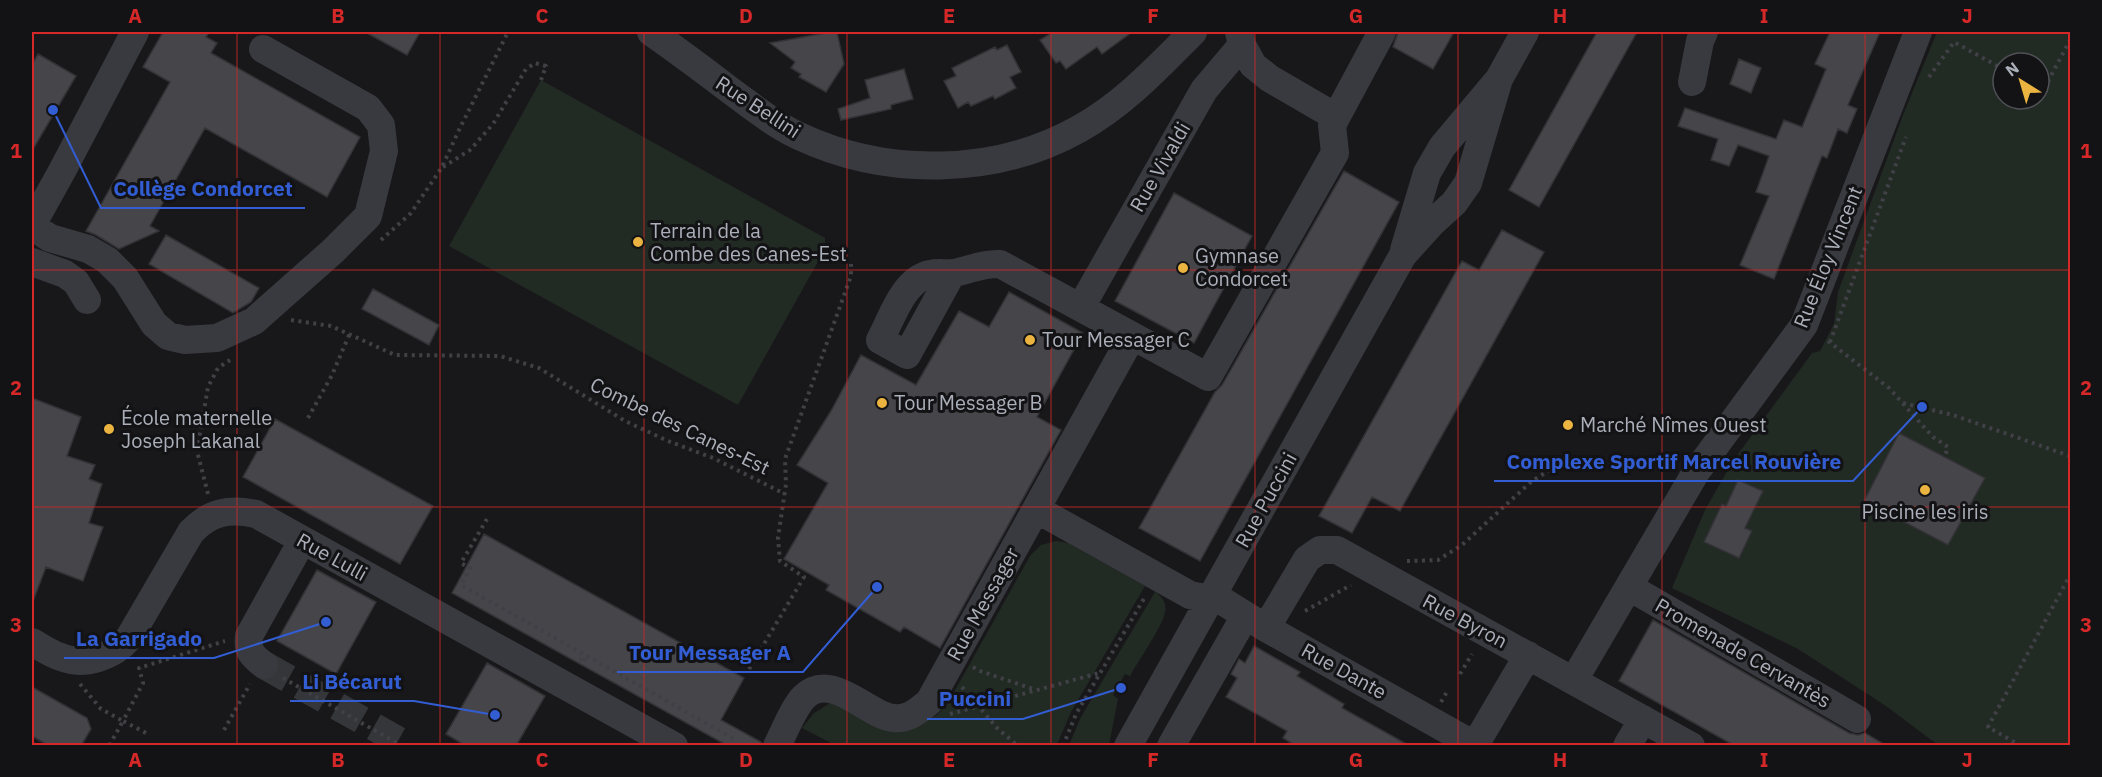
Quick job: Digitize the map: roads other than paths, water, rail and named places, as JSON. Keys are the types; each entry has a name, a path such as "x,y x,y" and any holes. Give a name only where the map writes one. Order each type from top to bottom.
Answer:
{"street":[{"path":"135,32 32,225 50,238 87,249 107,260 125,278 154,324 168,336 185,340 217,338 254,321 368,216 384,151 381,125 368,108 263,49"},
{"name":"Rue Bellini","path":"651,32 764,116 798,136 836,151 916,166 959,165 1029,151 1079,129 1144,81 1192,32"},
{"path":"952,273 990,264 1000,264 1208,377 1335,153 1332,125 1382,32"},
{"name":"Rue Puccini","path":"1403,255 1454,203 1468,183 1499,80 1525,32"},
{"path":"1692,82 1704,32"},
{"name":"Rue Éloy Vincent","path":"1574,680 1696,472 1804,325 1918,32"},
{"path":"1240,38 1253,64 1269,78 1336,117"},
{"name":"Rue Vivaldi","path":"1081,307 1204,90 1240,38"},
{"name":"Rue Puccini","path":"1128,746 1403,255 1428,173 1442,147 1499,80"},
{"path":"32,262 71,278 87,300"},
{"name":"Rue Messager","path":"777,746 802,699 811,691 838,691 890,718 905,718 917,713 929,702 1132,336"},
{"name":"Rue Dante","path":"1036,509 1190,595 1224,602 1261,621 1476,745"},
{"name":"Rue Lulli","path":"32,642 62,658 74,661 103,656 122,647 191,532 201,520 217,514 243,511 256,514 674,746"},
{"path":"259,661 302,540"},
{"name":"Rue Byron","path":"1181,742 1261,621 1307,560 1320,550 1337,550 1691,746"},
{"name":"Promenade Cervantès","path":"1629,587 1857,720"},
{"path":"1476,745 1528,655"},
{"path":"1627,746 1643,719"}],"tunnel":[{"path":"264,665 408,746"}],"place":[{"name":"Collège Condorcet","path":"53,110"},
{"name":"Terrain de la Combe des Canes-Est","path":"638,242"},
{"name":"Gymnase Condorcet","path":"1183,268"},
{"name":"Tour Messager C","path":"1030,340"},
{"name":"Tour Messager B","path":"882,403"},
{"name":"Complexe Sportif Marcel Rouvière","path":"1922,407"},
{"name":"Marché Nîmes Ouest","path":"1568,425"},
{"name":"École maternelle Joseph Lakanal","path":"109,429"},
{"name":"Piscine les iris","path":"1925,490"},
{"name":"Tour Messager A","path":"877,587"},
{"name":"La Garrigado","path":"326,622"},
{"name":"Puccini","path":"1121,688"},
{"name":"Li Bécarut","path":"495,715"}]}
